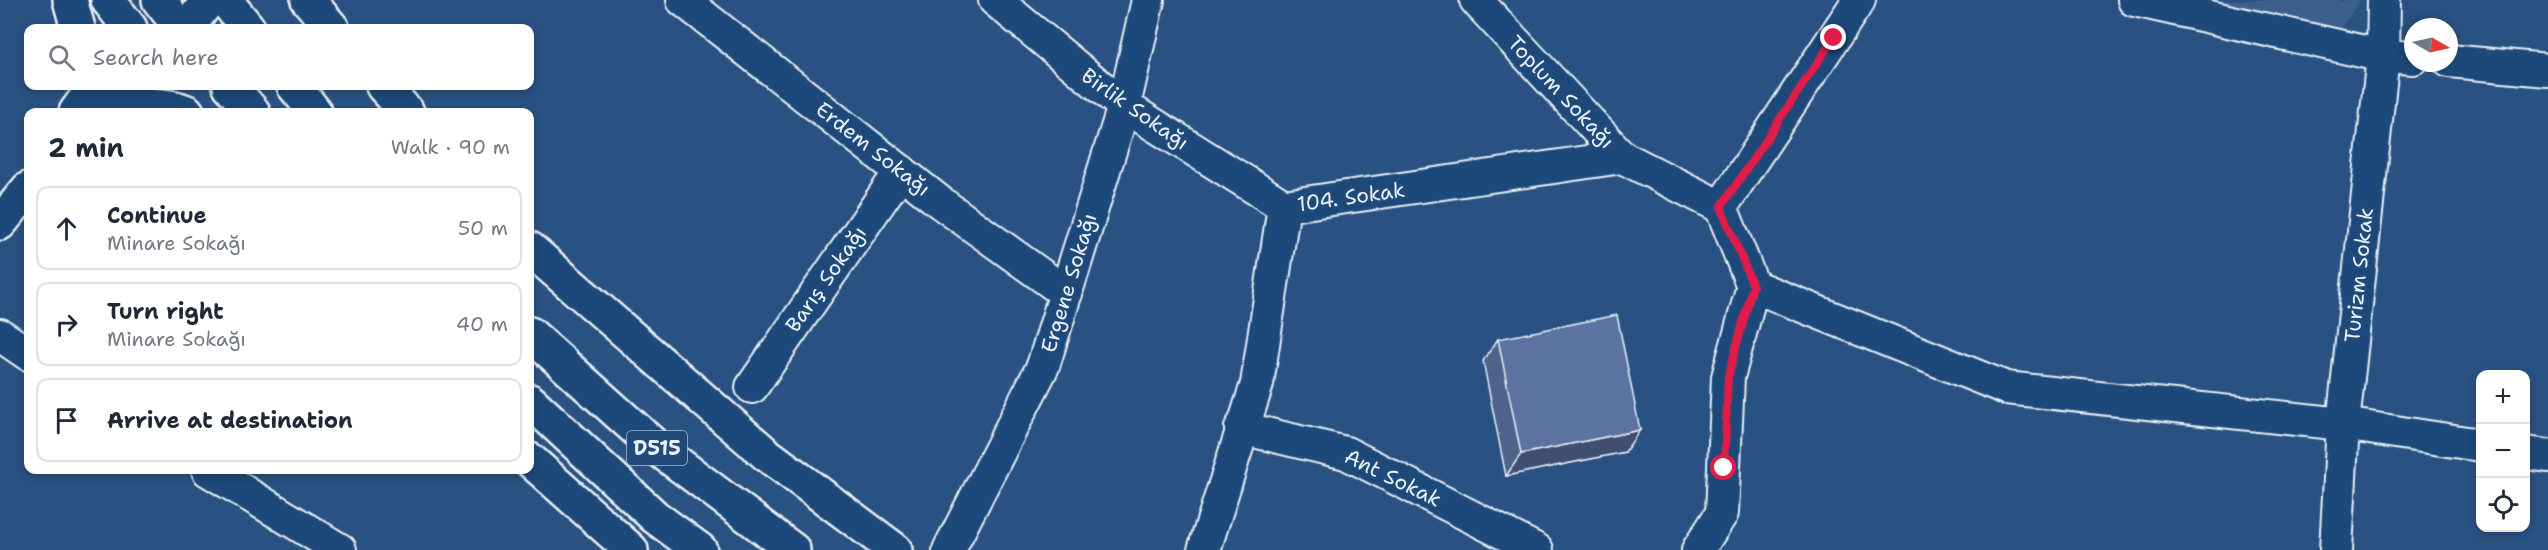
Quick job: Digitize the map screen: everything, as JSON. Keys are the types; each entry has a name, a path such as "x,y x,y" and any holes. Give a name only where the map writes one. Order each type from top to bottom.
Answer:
{"main road":[{"path":"70,0 77,24"},
{"path":"108,0 127,24"},
{"path":"147,24 170,13 209,0"},
{"path":"225,0 245,24"},
{"path":"77,108 79,90"},
{"path":"79,108 92,90"},
{"path":"112,108 132,90"},
{"path":"179,90 195,108"},
{"path":"234,90 249,108"},
{"path":"297,90 312,108"},
{"path":"387,90 403,108"},
{"path":"130,108 150,105 166,108"},
{"path":"0,223 24,194"},
{"path":"534,252 766,454 895,550"},
{"name":"D515","path":"534,338 657,448 793,550"},
{"name":"D515","path":"534,405 655,516 700,550"},
{"path":"534,464 631,550"}],"street":[{"name":"Erdem Sokağı","path":"683,0 901,171 1066,293"},
{"name":"Birlik Sokağı","path":"995,0 1124,106 1284,206"},
{"name":"Ergene Sokağı","path":"949,550 1043,366 1124,106 1148,0"},
{"name":"Toplum Sokağı","path":"1476,0 1622,157"},
{"path":"1721,207 1859,0"},
{"path":"2134,0 2398,57"},
{"name":"Turizm Sokak","path":"2336,550 2343,424 2398,57 2384,0"},
{"path":"2458,63 2548,70"},
{"name":"104. Sokak","path":"1204,550 1241,428 1257,384 1284,206 1622,157"},
{"path":"1622,157 1721,207 1753,286 1728,377 1722,513 1698,550"},
{"name":"Barış Sokağı","path":"752,387 901,171"},
{"path":"1753,286 2006,388 2343,424 2476,445"},
{"path":"0,335 24,351"},
{"name":"Ant Sokak","path":"1241,428 1346,453 1537,550"},
{"path":"2530,454 2548,456"},
{"path":"215,474 340,550"}],"shaded area":[{"path":"2201,0 2360,0 2341,29"}],"building":[{"path":"1617,315 1640,430 1521,454 1498,339"}],"route":[{"path":"1724,468 1728,377 1753,286 1721,207 1834,38"}]}
